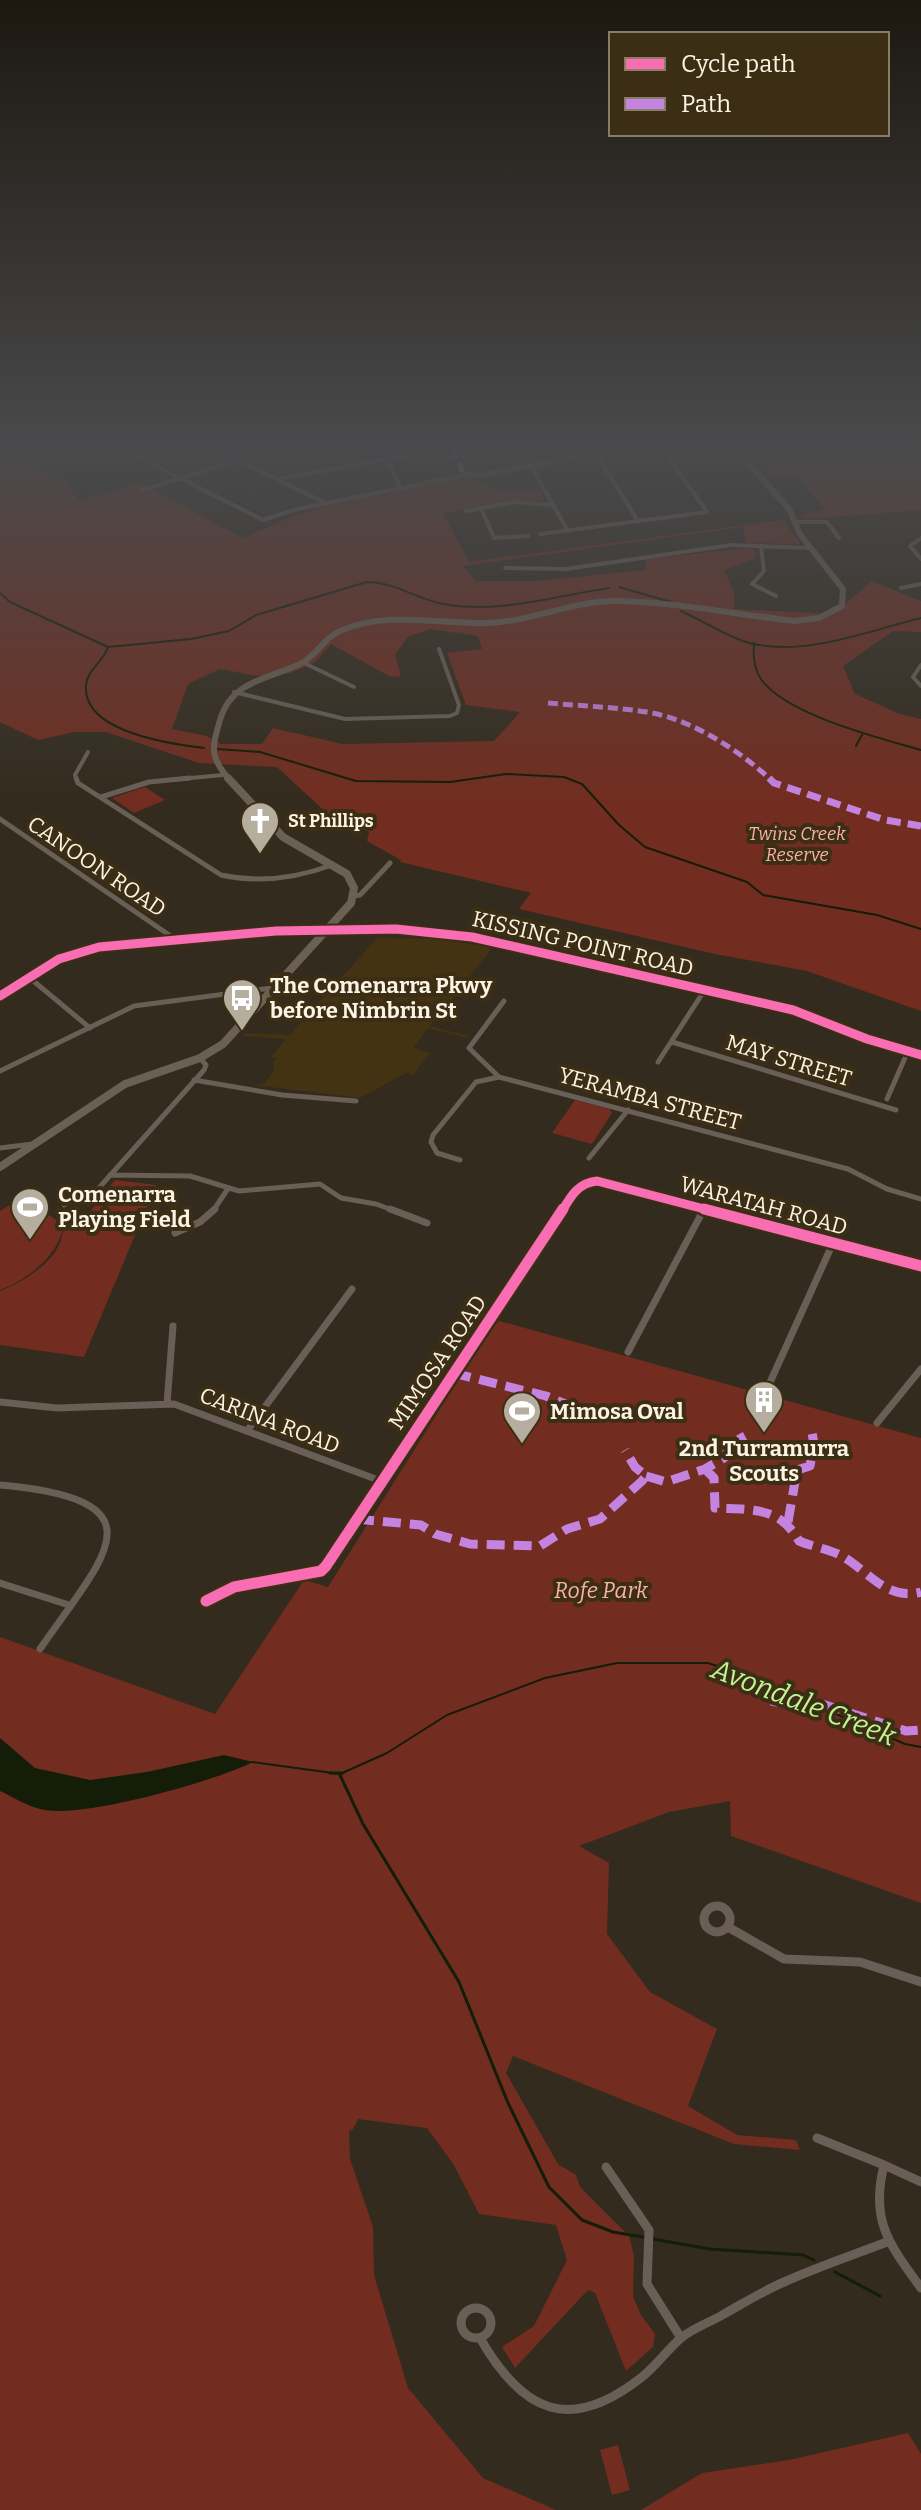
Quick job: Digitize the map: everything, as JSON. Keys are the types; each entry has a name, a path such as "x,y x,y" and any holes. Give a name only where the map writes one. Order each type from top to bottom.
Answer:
{"main road":[{"path":"0,1167 125,1084 200,1058 229,1039 329,929 354,896 349,877 283,837 223,775 212,754 212,747 224,705 234,692 304,663 338,631 358,623 387,618 489,623 587,603 620,601 774,621 811,619 842,606 845,595 824,566"},
{"name":"KISSING POINT ROAD","path":"0,996 78,951 175,939 329,929 472,937 793,1010 867,1039 921,1055"}],"street":[{"path":"505,568 566,569 586,566"},
{"path":"763,566 764,571 752,584 776,596"},
{"path":"901,588 921,584"},
{"path":"234,692 345,719 450,716 457,713 459,705 439,649"},
{"path":"304,663 354,687"},
{"path":"921,665 913,677 921,686"},
{"path":"88,752 75,777 225,876 307,874 332,865"},
{"path":"101,797 149,782 223,775"},
{"name":"CANOON ROAD","path":"0,819 175,939"},
{"path":"354,896 360,895 390,863"},
{"path":"31,979 90,1028"},
{"path":"0,1071 143,1003 276,988"},
{"path":"658,1062 704,991"},
{"path":"499,1077 469,1048 504,1001"},
{"name":"MAY STREET","path":"672,1042 896,1110"},
{"path":"887,1099 908,1051"},
{"path":"64,1205 94,1192 110,1175 206,1067 200,1058"},
{"path":"460,1160 437,1153 431,1142 433,1135 476,1082 499,1077"},
{"name":"YERAMBA STREET","path":"499,1077 848,1169 887,1189 921,1199"},
{"path":"194,1080 266,1093 356,1101"},
{"path":"589,1158 628,1110"},
{"path":"0,1148 32,1144"},
{"path":"110,1175 190,1176 227,1190 320,1184 341,1198 376,1204 427,1223"},
{"name":"WARATAH ROAD","path":"597,1181 921,1266"},
{"name":"MIMOSA ROAD","path":"206,1601 234,1587 315,1572 326,1566 575,1191 586,1182 597,1181"},
{"path":"175,1233 198,1226 208,1218 218,1209 227,1190"},
{"path":"628,1352 704,1209"},
{"path":"767,1389 833,1243"},
{"path":"247,1431 352,1289"},
{"path":"167,1404 173,1326"},
{"path":"877,1423 921,1369"},
{"name":"CARINA ROAD","path":"0,1402 57,1408 167,1404 183,1407 381,1481"},
{"path":"0,1485 36,1488 88,1503 100,1509 110,1531 109,1545 103,1559 40,1649"},
{"path":"0,1583 69,1605"},
{"path":"728,1927 784,1959 860,1962 921,1982"},
{"path":"817,2138 921,2182"},
{"path":"884,2165 876,2202 877,2216 887,2242 921,2288"},
{"path":"606,2167 649,2230 651,2245 647,2284 681,2338"},
{"path":"480,2338 494,2365 511,2386 531,2401 561,2410 594,2408 623,2394 670,2353 681,2338 698,2332 783,2282 887,2242"}],"shaded area":[{"path":"377,938 437,939 493,947 430,1026 469,1036 428,1028 413,1048 430,1053 413,1075 406,1073 360,1098 254,1085 264,1084 274,1070 273,1062 277,1058 271,1057 286,1039 243,1036 246,1033 290,1035"},
{"path":"0,1738 35,1768 90,1780 147,1772 224,1755 253,1762 147,1797 59,1811 35,1808 0,1791"}],"green space":[{"name":"Twins Creek Reserve","path":"0,566 463,566 476,581 536,581 647,570 646,566 734,566 724,570 734,592 734,609 834,614 872,581 921,601 921,632 893,631 843,666 855,694 900,714 921,719 921,1011 807,971 715,954 519,909 531,893 400,862 367,841 369,832 332,818 277,767 199,763 106,732 74,732 38,740 0,722","holes":["431,629 478,636 482,649 447,653 466,705 520,712 494,741 343,744 273,728 262,744 221,744 207,736 172,729 188,684 220,669 257,676 291,673 315,662 331,644 391,677 401,676 395,654 409,636"]},
{"path":"145,787 165,800 134,813 112,798"},
{"path":"575,1100 609,1109 612,1113 592,1144 552,1133"},
{"path":"115,1180 156,1185 84,1357 0,1345 0,1291 23,1280 44,1264 60,1244 62,1220 89,1213"},
{"name":"Comenarra Playing Field","path":"32,1204 55,1219 62,1232 46,1260 20,1281 0,1290 0,1211 8,1206"},
{"name":"Rofe Park","path":"496,1320 921,1438 921,1903 731,1836 730,1801 669,1812 579,1846 609,1863 607,1934 650,1992 717,2029 688,2106 737,2135 796,2140 800,2150 734,2144 513,2056 506,2073 558,2164 576,2175 580,2187 629,2236 634,2256 633,2297 655,2334 653,2347 626,2371 595,2293 588,2290 515,2368 502,2347 534,2326 567,2260 556,2225 479,2214 454,2165 427,2128 358,2119 349,2131 350,2159 373,2227 374,2275 408,2388 483,2478 556,2510 0,2510 0,1637 215,1714 304,1580 328,1587"},
{"path":"908,2433 921,2454 921,2510 641,2510 702,2473 789,2460"},
{"path":"618,2445 630,2490 612,2495 600,2450"}],"waterway":[{"path":"108,647 191,639 229,631 256,615 367,582 387,585 433,602 463,607 505,605 609,588"},
{"path":"619,587 671,602"},
{"path":"0,593 10,602 108,647"},
{"path":"681,611 754,644"},
{"path":"754,644 792,647 814,645 921,618"},
{"path":"754,644 757,671 773,692 812,714 863,733"},
{"path":"108,647 89,675 86,685 89,701 98,714 131,733 204,748"},
{"path":"856,746 863,733"},
{"path":"863,733 921,750"},
{"path":"217,749 260,752 356,781 450,782 506,774 564,777 582,784 619,825 645,847 747,882 763,895 877,915 921,929"},
{"name":"Avondale Creek","path":"342,1773 387,1753 447,1715 545,1678 617,1663 708,1663 749,1676 905,1744 921,1747"},
{"name":"Avondale Creek","path":"252,1762 333,1773"},
{"name":"Avondale Creek","path":"333,1773 342,1773"},
{"name":"Avondale Creek","path":"333,1773 342,1773"},
{"path":"340,1775 363,1824 459,1982 508,2103 549,2187 582,2220 613,2232 643,2237"},
{"path":"653,2239 710,2249 803,2255 814,2260"},
{"path":"835,2272 880,2296"}],"marked path":[{"path":"548,703 649,712 666,717 710,736 756,766 774,783 885,820 921,826"},
{"path":"453,1373 546,1396 598,1418"},
{"path":"788,1522 797,1470 810,1466 814,1444 811,1427"},
{"path":"646,1476 666,1482 705,1469 724,1458 732,1443 745,1436"},
{"path":"356,1519 421,1525 435,1534 470,1544 540,1546 567,1529 600,1519 642,1481 646,1476 635,1467 625,1450"},
{"path":"705,1469 714,1478 715,1508 760,1511 788,1522 799,1541 842,1556 889,1590 910,1595 921,1592"},
{"path":"771,1701 813,1709 822,1704 906,1731 921,1730"}],"cycle path":[{"path":"0,996 59,959 99,947 276,931 396,929 472,937 793,1010 867,1039 921,1055"},
{"path":"206,1601 234,1587 321,1571 326,1566 575,1191 586,1182 597,1181 921,1266"}],"place":[{"name":"St Phillips","path":"260,855"},
{"name":"The Comenarra Pkwy before Nimbrin St","path":"242,1032"},
{"name":"Comenarra Playing Field","path":"30,1241"},
{"name":"2nd Turramurra Scouts","path":"764,1434"},
{"name":"Mimosa Oval","path":"522,1445"}]}
